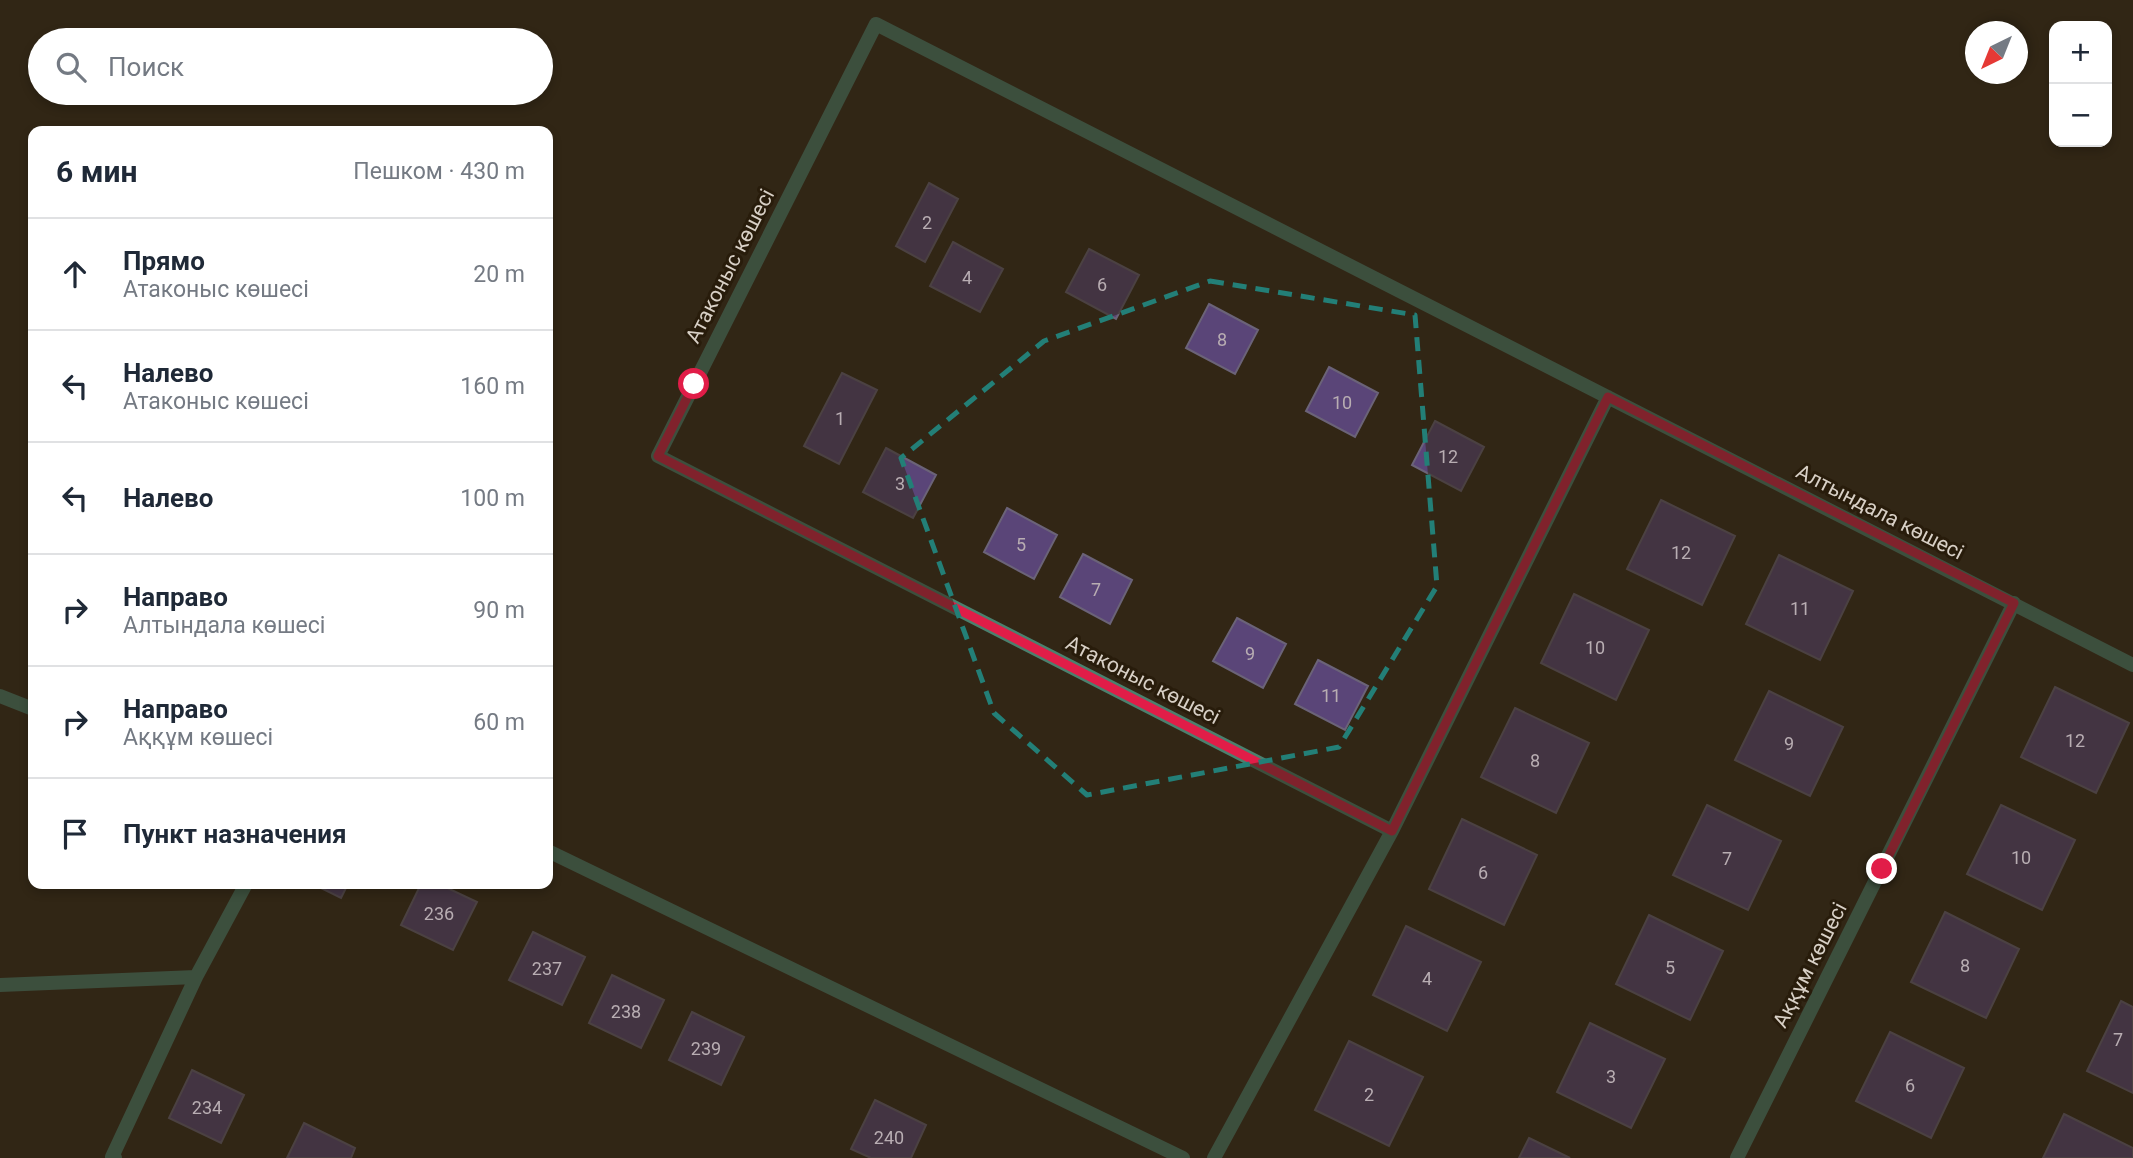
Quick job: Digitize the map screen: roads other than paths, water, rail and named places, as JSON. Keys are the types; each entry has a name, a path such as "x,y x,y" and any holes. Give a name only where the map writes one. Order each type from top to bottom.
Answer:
{"street":[{"name":"Атаконыс көшесі","path":"1392,831 658,456 664,443 876,24 1608,397"},
{"name":"Алтындала көшесі","path":"1608,397 2133,665"},
{"path":"1213,1158 1392,831 1608,397"},
{"name":"Аққұм көшесі","path":"1737,1158 2014,603"},
{"path":"0,695 28,707"},
{"path":"553,853 1183,1158"},
{"path":"115,1158 113,1157 196,976 243,889"},
{"path":"0,985 196,976"}]}
